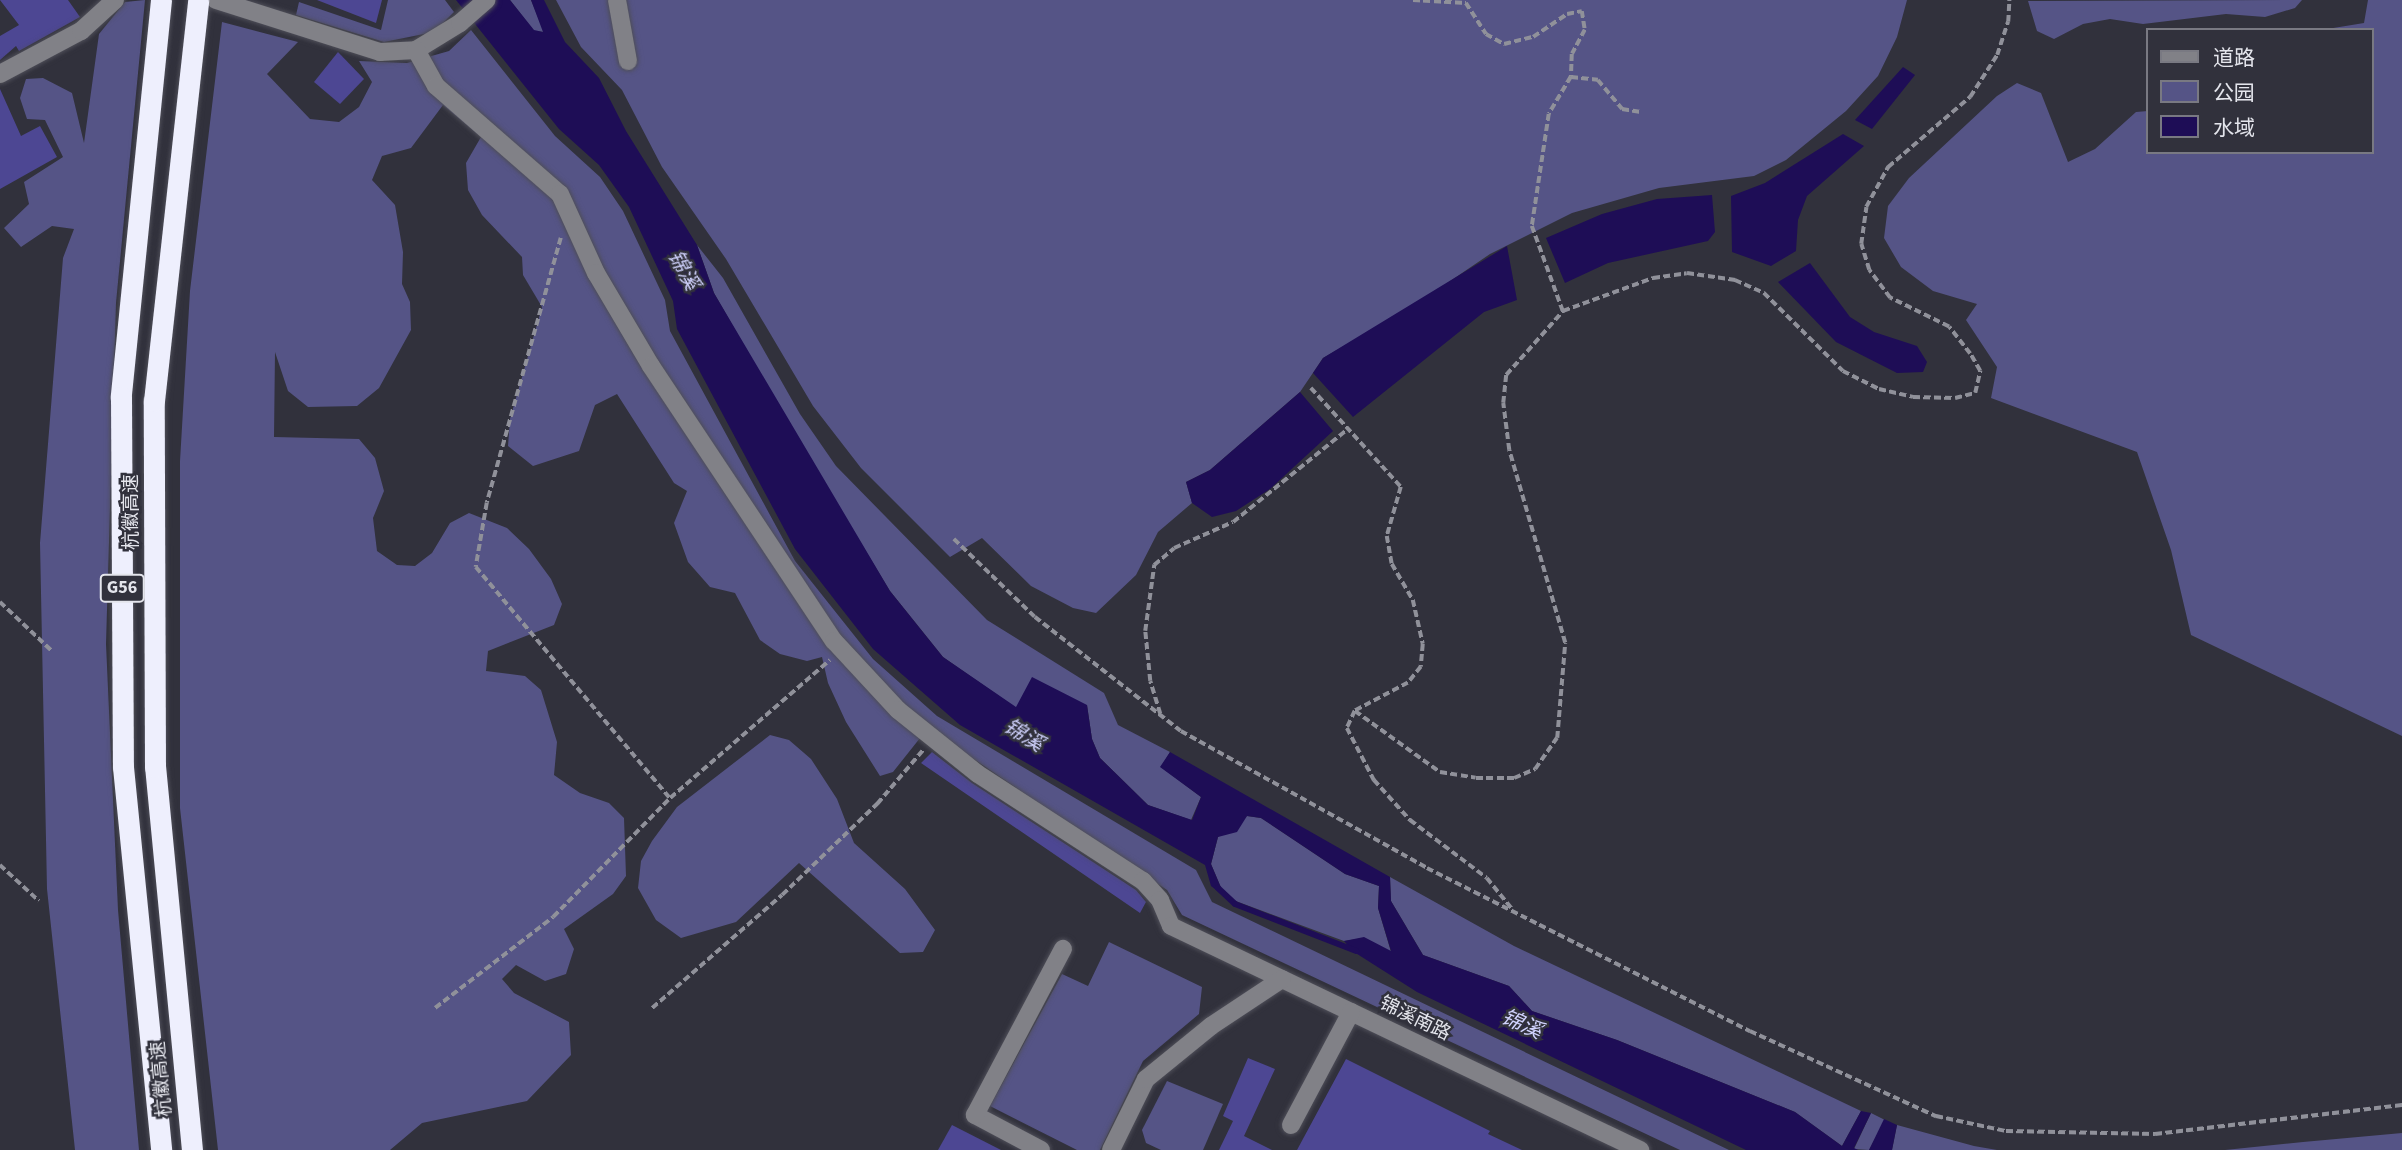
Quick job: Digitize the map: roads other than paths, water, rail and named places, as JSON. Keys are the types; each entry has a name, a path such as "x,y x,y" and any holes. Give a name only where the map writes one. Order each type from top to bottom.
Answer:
{"highway":[{"name":"杭徽高速","path":"161,0 156,25 121,397 123,767 161,1150"},
{"name":"杭徽高速","path":"192,1150 155,767 154,401 198,0"}],"street":[{"path":"0,74 80,31 115,0"},
{"path":"216,0 263,7 380,52 416,50 460,23 486,0"},
{"path":"617,0 628,61"},
{"name":"锦溪南路","path":"416,50 436,86 499,145 546,180 574,215 596,273 651,366 842,650 898,710 978,774 1143,881 1160,900 1171,926 1640,1150"},
{"path":"1041,1150 975,1115 1063,949"},
{"path":"1116,1148 1146,1079 1211,1026 1282,979"},
{"path":"1291,1125 1351,1012"}],"water":[{"path":"456,0 510,0 534,30 543,32 531,0 544,0 565,42 599,78 626,131 697,245 714,293 890,591 943,657 1016,707 1032,677 1087,705 1092,739 1100,758 1148,805 1192,820 1201,797 1160,767 1170,752 1390,877 1391,901 1423,955 1509,986 1532,1011 1617,1040 1795,1112 1842,1146 1861,1111 1871,1113 1854,1148 1858,1150 1746,1150 1417,992 1354,952 1344,941 1364,937 1391,951 1378,908 1379,886 1345,874 1261,818 1247,816 1237,832 1218,837 1211,864 1225,897 1211,886 1205,865 960,725 873,649 795,549 677,329 673,301 629,207 599,165 559,129"},
{"path":"1903,67 1915,75 1872,129 1855,120"},
{"path":"1843,134 1864,146 1807,196 1798,220 1796,251 1771,266 1732,252 1731,196 1765,183"},
{"path":"1712,195 1715,232 1708,241 1608,263 1565,283 1546,238 1602,214 1657,199"},
{"path":"1507,246 1517,300 1484,312 1353,417 1313,373 1323,358"},
{"path":"1810,263 1850,317 1874,332 1917,346 1927,362 1923,372 1897,373 1836,342 1778,282"},
{"path":"1300,392 1333,431 1270,489 1236,511 1212,517 1192,503 1186,482 1210,470"},
{"path":"1884,1119 1897,1125 1892,1150 1869,1150"}],"waterway":[{"name":"锦溪","path":"1218,888 1235,904 1356,951"}]}
